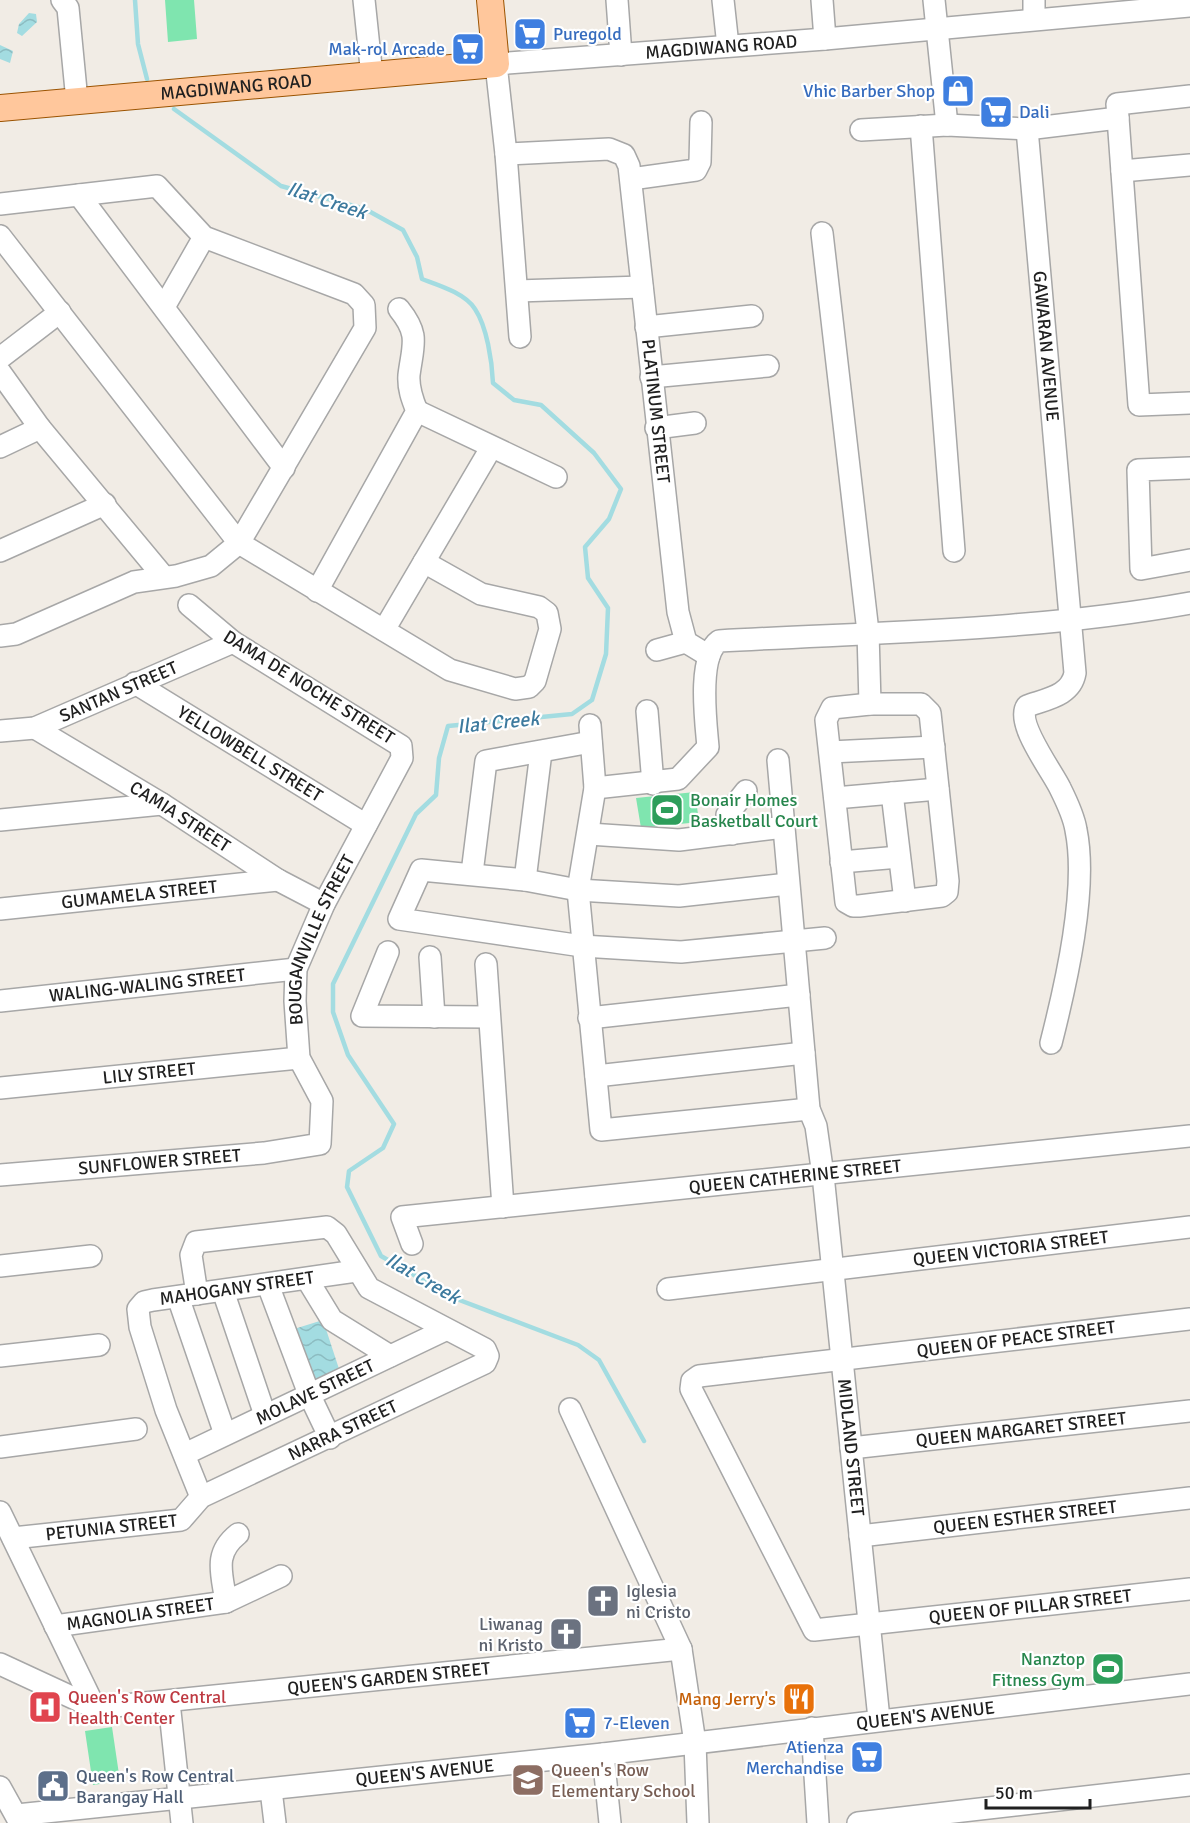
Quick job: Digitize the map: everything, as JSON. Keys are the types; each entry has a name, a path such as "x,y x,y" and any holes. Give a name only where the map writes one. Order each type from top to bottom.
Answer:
{"main road":[{"path":"490,0 496,64"},
{"name":"MAGDIWANG ROAD","path":"0,108 496,64"}],"street":[{"path":"62,0 68,8 78,101"},
{"path":"364,0 372,76"},
{"path":"617,0 621,55"},
{"path":"723,0 728,46"},
{"path":"822,0 825,39"},
{"path":"934,0 947,125"},
{"name":"MAGDIWANG ROAD","path":"496,64 825,39 937,28 1034,10 1190,6"},
{"path":"496,64 506,154 520,337"},
{"path":"1190,96 1117,104 1139,405 1190,403"},
{"path":"861,130 947,125 1027,129 1118,118"},
{"path":"632,179 696,170 700,162 701,122"},
{"path":"921,126 954,551"},
{"name":"GAWARAN AVENUE","path":"1027,129 1076,673 1073,684 1065,692 1027,706 1024,714 1037,752 1060,787 1076,829 1079,861 1075,925 1052,1043"},
{"name":"PLATINUM STREET","path":"506,154 609,149 624,155 632,179 656,428 677,604 686,642"},
{"path":"1122,171 1190,165"},
{"path":"0,204 157,186 204,237 354,294 364,305 365,328 238,543 211,566 176,576 163,576 134,582 16,634 0,636"},
{"path":"79,195 284,468"},
{"path":"822,233 868,633 870,704"},
{"path":"0,236 238,543 450,670 515,689 530,687 535,681 550,629 547,613 539,607 481,594 424,562"},
{"path":"164,307 204,237"},
{"path":"517,291 642,287"},
{"path":"399,309 410,323 415,340 409,376 410,392 417,411 556,477"},
{"path":"0,358 60,312"},
{"path":"646,327 752,316"},
{"path":"651,377 768,366"},
{"path":"0,372 40,428 163,576"},
{"path":"317,591 417,411"},
{"path":"656,428 695,423"},
{"path":"0,447 40,428"},
{"path":"384,630 491,448"},
{"path":"1190,468 1138,470 1141,569 1190,560"},
{"path":"0,551 105,504"},
{"path":"595,788 653,784 678,779 708,747 704,703 709,656 712,646 719,641 1071,621 1118,616 1190,603"},
{"name":"DAMA DE NOCHE STREET","path":"189,605 234,642 394,739 401,746"},
{"name":"SANTAN STREET","path":"0,731 35,728 234,642"},
{"path":"657,650 686,642 709,656"},
{"name":"YELLOWBELL STREET","path":"135,684 366,825"},
{"path":"870,704 921,704 930,713 934,747 948,881 947,892 931,899 848,905 844,895 826,720 832,708 870,704"},
{"path":"647,711 653,784"},
{"name":"CAMIA STREET","path":"35,728 162,804 278,880 324,904"},
{"path":"471,873 486,761 541,752 591,733 595,788 578,890 601,1131 809,1109"},
{"name":"BOUGAINVILLE STREET","path":"320,1144 322,1101 299,1058 295,1001 297,969 324,904 402,758 401,746"},
{"path":"830,752 934,747"},
{"path":"525,879 541,752"},
{"name":"MIDLAND STREET","path":"778,760 809,1109 816,1126 823,1174 879,1719"},
{"path":"835,798 938,789"},
{"path":"732,834 727,814 746,791"},
{"path":"892,793 905,901"},
{"path":"0,820 162,804"},
{"path":"589,834 679,840 784,827"},
{"path":"841,862 899,857"},
{"path":"788,884 679,896 578,890 525,879 422,870 399,919 582,946 681,952 825,938"},
{"name":"GUMAMELA STREET","path":"0,909 278,880"},
{"path":"388,952 362,1016 488,1017"},
{"path":"430,957 434,1017"},
{"path":"486,964 503,1207"},
{"name":"WALING-WALING STREET","path":"0,1001 297,969"},
{"path":"589,1018 799,995"},
{"path":"596,1076 804,1053"},
{"name":"LILY STREET","path":"0,1088 299,1058"},
{"name":"QUEEN CATHERINE STREET","path":"412,1244 402,1217 1190,1136"},
{"name":"SUNFLOWER STREET","path":"0,1175 264,1153 320,1144"},
{"path":"225,1434 188,1296 191,1255 196,1242 327,1227 336,1234 369,1288 445,1330"},
{"name":"QUEEN VICTORIA STREET","path":"668,1289 1190,1227"},
{"path":"0,1266 92,1256"},
{"name":"MAHOGANY STREET","path":"201,1497 166,1410 138,1317 138,1309 144,1302 356,1270"},
{"path":"307,1279 332,1320 390,1356"},
{"path":"268,1285 309,1394 330,1438"},
{"path":"223,1291 265,1415"},
{"name":"QUEEN OF PEACE STREET","path":"870,1626 814,1630 691,1389 692,1381 699,1376 1190,1319"},
{"name":"MOLAVE STREET","path":"185,1454 445,1330"},
{"name":"NARRA STREET","path":"201,1497 485,1363 488,1356 484,1349 445,1330"},
{"path":"0,1356 99,1345"},
{"path":"570,1409 681,1649 694,1743 699,1823"},
{"name":"QUEEN MARGARET STREET","path":"851,1448 1190,1411"},
{"path":"0,1447 136,1429"},
{"name":"PETUNIA STREET","path":"13,1538 181,1520 201,1497"},
{"name":"QUEEN ESTHER STREET","path":"861,1536 1190,1498"},
{"path":"0,1512 95,1708"},
{"path":"226,1602 222,1553 226,1543 238,1534"},
{"name":"MAGNOLIA STREET","path":"55,1626 226,1602 281,1576"},
{"name":"QUEEN OF PILLAR STREET","path":"870,1626 1190,1589"},
{"name":"QUEEN'S GARDEN STREET","path":"95,1708 681,1649"},
{"path":"0,1664 95,1708"},
{"name":"QUEEN'S AVENUE","path":"18,1819 178,1798 603,1754 879,1719 1190,1684"},
{"path":"169,1701 182,1823"},
{"path":"812,1728 818,1823"},
{"path":"603,1754 610,1823"},
{"path":"858,1823 1190,1785"},
{"path":"0,1787 18,1819"},
{"path":"271,1790 275,1823"}],"green space":[{"path":"165,0 194,0 197,39 168,42"},
{"name":"Bonair Homes Basketball Court","path":"695,792 699,822 641,828 636,798"},
{"path":"112,1727 120,1781 93,1785 85,1731"}],"water":[{"path":"29,13 36,14 37,22 22,36 17,33 19,24"},
{"path":"0,45 13,51 10,63 0,59"},
{"path":"323,1320 341,1375 312,1384 294,1329"}],"waterway":[{"name":"Ilat Creek","path":"135,0 138,44 147,79"},
{"name":"Ilat Creek","path":"174,109 281,186 365,209 403,230 417,257 422,279 458,294 471,303 475,309 486,335 493,383 514,400 541,405 594,453 621,489 609,519 585,547 588,578 608,608 606,654 592,700 572,714 448,726 439,758 436,795 416,814 333,984 333,1012 348,1055 394,1124 383,1148 349,1171 347,1187 381,1256 454,1298 578,1345 599,1360 644,1441"}],"place":[{"name":"Puregold","path":"530,34"},
{"name":"Mak-rol Arcade","path":"468,49"},
{"name":"Vhic Barber Shop","path":"958,91"},
{"name":"Dali","path":"996,112"},
{"name":"Bonair Homes Basketball Court","path":"667,810"},
{"name":"Iglesia ni Cristo","path":"603,1601"},
{"name":"Liwanag ni Kristo","path":"566,1634"},
{"name":"Nanztop Fitness Gym","path":"1108,1669"},
{"name":"Mang Jerry's","path":"799,1699"},
{"name":"Queen's Row Central Health Center","path":"45,1707"},
{"name":"7-Eleven","path":"580,1723"},
{"name":"Atienza Merchandise","path":"867,1757"},
{"name":"Queen's Row Elementary School","path":"528,1780"},
{"name":"Queen's Row Central Barangay Hall","path":"53,1786"}]}
